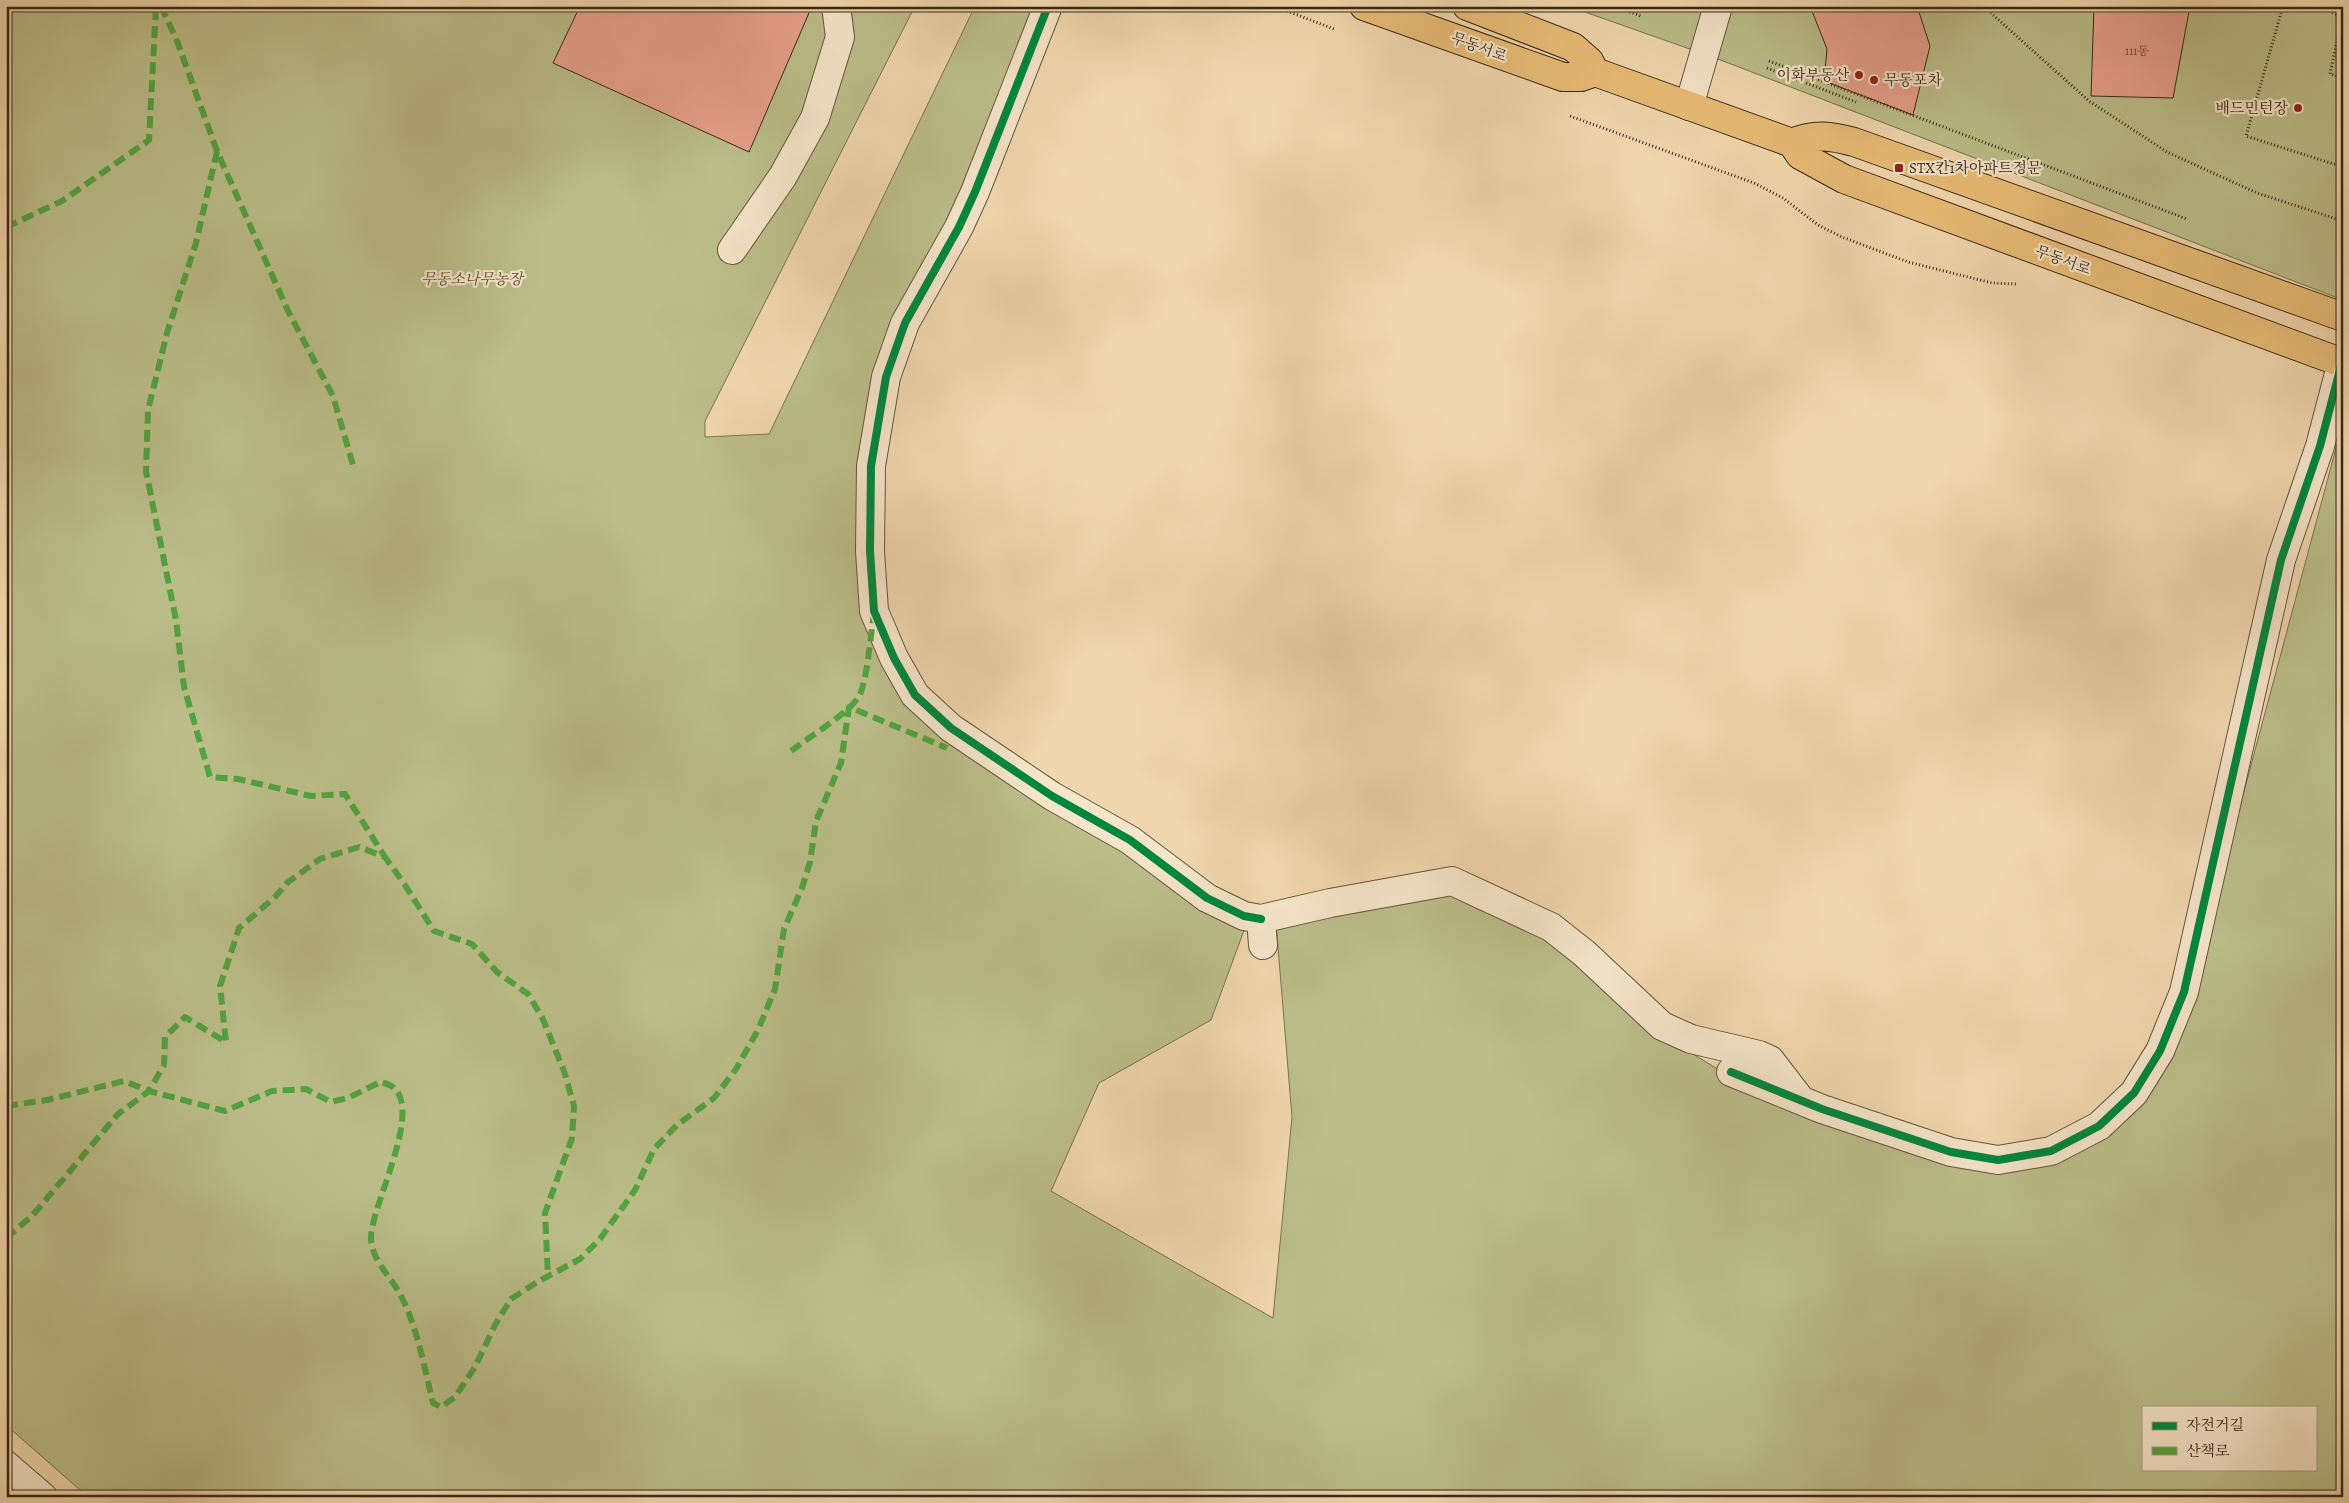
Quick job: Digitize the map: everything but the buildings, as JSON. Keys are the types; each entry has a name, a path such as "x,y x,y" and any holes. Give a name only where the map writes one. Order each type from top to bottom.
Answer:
{"main road":[{"name":"무동서로","path":"1364,6 1563,76 1581,77 1595,72 1792,143 1800,155 1844,179 2342,362"},
{"path":"1467,6 1560,40 1573,47 1589,61 1595,72"},
{"path":"1792,143 1805,137 1828,135 1854,142 2343,318"}],"street":[{"path":"732,250 783,176 815,118 840,37 836,6"},
{"path":"1048,6 975,192 959,227 905,324 886,377 871,466 870,551 874,611 894,658 915,695 951,728 1052,796 1130,840 1207,898 1244,916 1262,932 1330,903 1452,881 1551,927 1584,953 1662,1026 1691,1039 1759,1055 1770,1060 1801,1100"},
{"path":"1689,106 1718,6"},
{"path":"1731,1072 1875,1128 1951,1152 1998,1160 2051,1151 2099,1126 2134,1093 2160,1051 2184,992 2281,560 2320,446 2342,362"},
{"path":"6,1465 43,1497"}],"path":[{"path":"1274,6 1339,30"},
{"path":"1613,6 1642,16"},
{"path":"1988,6 1992,14 2090,101 2167,152 2257,193 2343,221"},
{"path":"2283,6 2246,136 2343,168"},
{"path":"2316,6 2342,18 2330,74 2343,78"},
{"path":"1769,61 2193,221"},
{"path":"1562,113 1754,183 1783,198 1818,225 1842,237 1908,262 1992,283 2025,284"}],"green space":[{"name":"무동소나무농장","path":"6,6 915,6 705,421 705,437 769,434 975,6 1037,6 968,177 891,337 860,565 911,700 1246,925 1211,1020 1099,1083 1051,1191 1273,1318 1292,1117 1276,923 1453,890 1548,933 1662,1035 1734,1079 1972,1168 2112,1126 2213,907 2343,422 2343,1497 88,1497 6,1425"},
{"path":"1568,6 2343,6 2343,300 1718,59"}],"marked path":[{"path":"6,227 62,201 149,140 156,6"},
{"path":"161,6 177,41 217,151 288,311 333,396 353,465"},
{"path":"217,151 196,243 167,333 148,410 146,471 176,620 184,687 210,777 238,779 311,796 345,794 385,857"},
{"path":"791,751 836,719 858,698 864,682 874,613"},
{"path":"6,1106 47,1100 124,1081 149,1091 225,1111 272,1091 306,1089 331,1102 348,1098 380,1082 393,1087 401,1100 402,1117 393,1160 373,1222 372,1245 377,1260 400,1294 406,1307 420,1348 433,1403 441,1407 455,1397 475,1367 495,1325 511,1299 539,1281 580,1259 600,1239 635,1190 654,1149 677,1125 714,1098 736,1069 758,1030 775,989 784,929 802,888 810,862 816,821 841,763 849,707 947,748"},
{"path":"6,1238 32,1216 118,1114 149,1091 164,1065 165,1037 185,1017 226,1042 220,986 239,928 275,897 288,882 320,859 359,847 385,857 434,931 472,944 497,972 528,994 542,1017 564,1071 574,1106 572,1138 545,1213 548,1277"},
{"path":"6,933 9,950 6,965"}],"cycle path":[{"path":"1048,6 975,192 959,227 905,323 886,377 871,466 870,551 874,611 894,658 915,695 951,728 1052,796 1130,840 1207,898 1244,916 1261,919"},
{"path":"1731,1072 1822,1109 1951,1152 1998,1160 2051,1151 2099,1126 2134,1093 2160,1051 2184,992 2281,560 2320,446 2342,362"}],"place":[{"name":"이화부동산","path":"1859,75"},
{"name":"무동포차","path":"1874,80"},
{"name":"배드민턴장","path":"2298,108"},
{"name":"STX칸1차아파트정문","path":"1899,168"}]}
